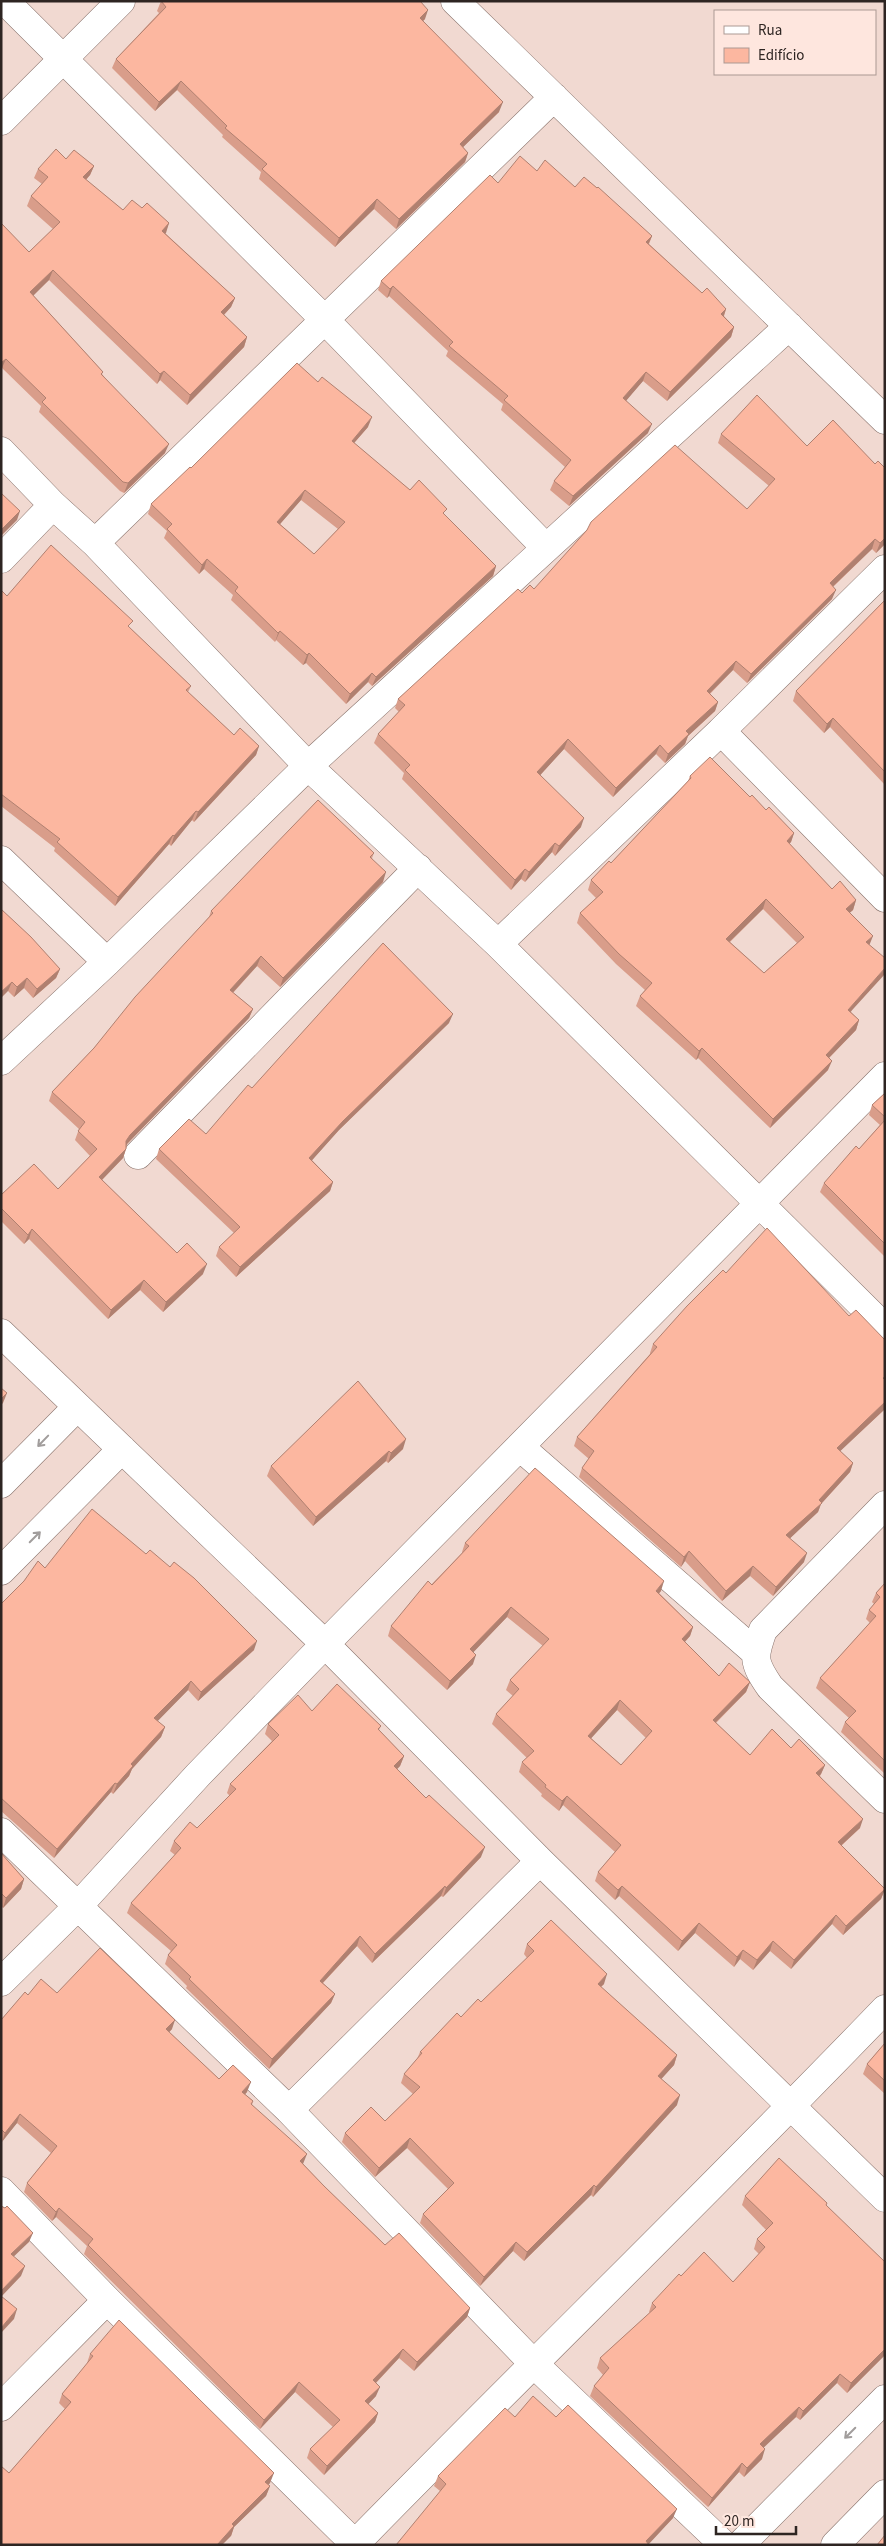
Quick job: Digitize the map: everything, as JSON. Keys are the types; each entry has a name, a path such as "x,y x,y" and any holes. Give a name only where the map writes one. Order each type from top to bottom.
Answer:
{"street":[{"path":"5,1 325,320 545,547"},
{"path":"1,121 121,1"},
{"path":"455,1 885,420"},
{"path":"95,543 554,98"},
{"path":"1,1061 107,962 308,766 545,547 789,326"},
{"path":"1,451 53,505 95,543 308,766 498,944 885,1328"},
{"path":"1,559 53,505"},
{"path":"498,944 721,731 885,570"},
{"path":"721,731 885,898"},
{"path":"1,860 107,962"},
{"path":"138,1154 418,868"},
{"path":"1,1982 78,1906 198,1775 325,1644 760,1205 885,1076"},
{"path":"1,1333 325,1644 540,1861 885,2198"},
{"path":"1,1484 77,1406"},
{"path":"520,1447 755,1652"},
{"path":"1,1571 122,1449"},
{"path":"885,1505 763,1630 755,1652 759,1670 770,1687 885,1799"},
{"path":"1,1832 289,2110 533,2363 724,2545"},
{"path":"289,2110 540,1861"},
{"path":"1,2191 107,2300 355,2544 533,2363 791,2107 885,2009"},
{"path":"1,2407 107,2300"},
{"path":"752,2541 885,2398"},
{"path":"835,2545 885,2494"}],"building":[{"path":"161,1 420,1 428,10 420,18 503,102 460,144 468,153 399,219 377,199 339,238 262,169 267,164 225,128 227,126 181,81 159,102 116,59 166,7"},
{"path":"56,149 66,159 74,150 94,166 83,177 123,210 132,200 142,208 147,203 169,223 162,231 235,298 221,312 247,337 190,395 164,371 160,374 53,270 30,292 103,372 101,374 169,444 128,483 123,482 42,402 46,398 6,359 1,361 1,225 29,252 60,222 31,196 48,177 38,169"},
{"path":"520,156 537,171 545,160 575,187 584,177 598,187 652,236 646,242 702,293 707,288 726,309 721,314 734,327 670,392 646,372 623,398 652,424 573,496 554,481 571,460 504,400 508,396 449,346 453,342 393,286 390,289 381,281 490,175 498,183"},
{"path":"297,363 318,382 322,377 372,417 352,441 410,490 419,480 447,509 443,513 496,566 376,677 372,673 350,694 309,653 307,655 280,631 278,633 235,591 238,587 207,559 202,565 167,529 172,524 151,504 191,468","holes":["305,490 345,522 314,554 277,522"]},
{"path":"757,395 807,446 833,420 875,464 878,461 885,468 885,538 880,543 875,539 830,583 836,590 751,674 736,661 707,691 718,702 686,731 689,734 668,754 660,745 616,788 568,739 537,772 584,818 559,846 555,843 529,872 525,869 515,880 405,770 410,765 378,734 405,705 398,699 518,589 522,593 530,585 534,589 587,530 591,522 675,445 747,509 775,479 721,434"},
{"path":"1,493 20,511 1,530"},
{"path":"51,545 133,621 128,626 191,686 186,690 234,735 240,728 259,746 198,812 196,811 173,835 118,897 57,842 60,839 1,794 1,590 7,596"},
{"path":"885,600 885,772 833,718 827,724 796,691"},
{"path":"710,757 750,797 752,795 766,810 769,807 794,833 787,841 832,889 840,881 856,900 846,909 873,936 866,942 885,958 885,968 848,1010 859,1020 826,1055 832,1061 773,1119 702,1048 699,1051 640,996 652,983 619,954 580,913 603,892 591,880 609,861 611,863 691,778 690,776","holes":["766,899 804,937 764,973 726,939"]},
{"path":"318,800 374,853 370,857 386,872 283,978 261,956 230,990 253,1009 130,1135 126,1141 126,1149 99,1177 177,1253 187,1243 207,1264 166,1302 144,1280 111,1310 32,1229 28,1235 1,1208 1,1195 34,1164 58,1189 97,1149 78,1131 85,1122 52,1092 94,1048 135,997 213,913 211,911"},
{"path":"1,909 31,937 60,969 37,989 27,978 17,987 12,982 1,992"},
{"path":"383,943 453,1014 343,1121 309,1158 333,1182 240,1267 219,1247 240,1227 159,1149 189,1119 206,1134 248,1085 252,1088"},
{"path":"885,1093 885,1117 872,1105"},
{"path":"885,1120 885,1244 824,1183 856,1146 859,1149"},
{"path":"767,1228 849,1316 856,1310 885,1340 885,1377 883,1378 885,1380 885,1402 837,1448 853,1463 819,1500 822,1503 786,1535 807,1553 776,1587 753,1566 726,1591 689,1551 684,1557 582,1468 594,1451 577,1437 657,1347 653,1344 687,1306 723,1270 726,1273"},
{"path":"358,1381 406,1439 391,1453 389,1451 316,1517 271,1466"},
{"path":"1,1388 7,1393 1,1399"},
{"path":"535,1468 664,1581 656,1591 693,1627 682,1639 719,1676 729,1663 750,1682 713,1720 750,1755 772,1729 791,1748 799,1739 825,1765 816,1773 863,1819 838,1842 885,1889 846,1926 836,1915 794,1960 773,1941 757,1960 743,1950 737,1957 699,1923 682,1941 622,1886 618,1890 598,1872 621,1845 567,1796 562,1801 545,1787 546,1785 522,1762 534,1751 496,1714 519,1689 510,1680 549,1639 511,1607 470,1649 476,1655 450,1681 391,1626 428,1581 432,1585 469,1546 465,1543","holes":["620,1700 652,1731 621,1765 588,1736"]},
{"path":"92,1509 146,1554 150,1550 170,1567 174,1562 194,1578 257,1641 201,1692 191,1681 154,1718 165,1727 131,1764 133,1766 117,1784 115,1783 57,1849 1,1798 1,1604 24,1581 38,1561 45,1568"},
{"path":"885,1583 885,1761 845,1722 856,1711 820,1678 876,1616 869,1610 880,1597 876,1593"},
{"path":"337,1684 381,1726 378,1729 404,1756 394,1766 426,1798 429,1795 485,1847 446,1888 445,1886 375,1954 360,1936 320,1981 335,1994 272,2059 189,1979 191,1977 168,1955 177,1945 131,1903 181,1848 174,1841 190,1822 197,1828 236,1789 230,1784 279,1735 268,1724 298,1695 312,1711"},
{"path":"1,1853 24,1879 6,1898 1,1893"},
{"path":"551,1920 607,1974 598,1984 677,2055 658,2076 680,2095 596,2187 594,2185 527,2252 516,2242 484,2277 423,2214 454,2183 410,2138 379,2168 345,2133 371,2107 385,2121 420,2087 404,2074 422,2053 420,2052 457,2013 461,2017 478,1999 481,2002 534,1951 527,1944"},
{"path":"100,1948 175,2020 166,2029 219,2079 233,2065 251,2082 242,2092 253,2101 251,2104 307,2154 300,2161 324,2186 385,2245 399,2233 470,2308 417,2362 403,2349 373,2380 380,2387 365,2401 378,2413 327,2466 310,2449 340,2420 299,2382 264,2420 88,2245 93,2239 59,2208 56,2212 27,2183 57,2146 20,2114 5,2133 1,2129 1,2020 25,1992 28,1995 41,1979 57,1993"},
{"path":"885,2043 885,2081 867,2064"},
{"path":"779,2158 885,2262 885,2349 851,2383 840,2374 803,2411 799,2407 760,2444 765,2449 747,2468 742,2463 712,2498 594,2386 609,2368 600,2358 656,2307 652,2303 679,2274 681,2276 704,2252 733,2282 765,2247 757,2239 773,2223 745,2196"},
{"path":"1,2206 5,2208 7,2206 33,2233 11,2254 25,2266 1,2291"},
{"path":"1,2296 17,2309 1,2328"},
{"path":"119,2320 274,2473 265,2482 270,2486 232,2524 234,2526 217,2545 1,2545 1,2466 9,2473 71,2402 62,2394 93,2356 90,2354"},
{"path":"533,2396 556,2417 568,2405 677,2509 646,2541 649,2545 396,2545 446,2484 438,2476 505,2408 515,2417"},
{"path":"885,2535 885,2545 877,2545"}]}
